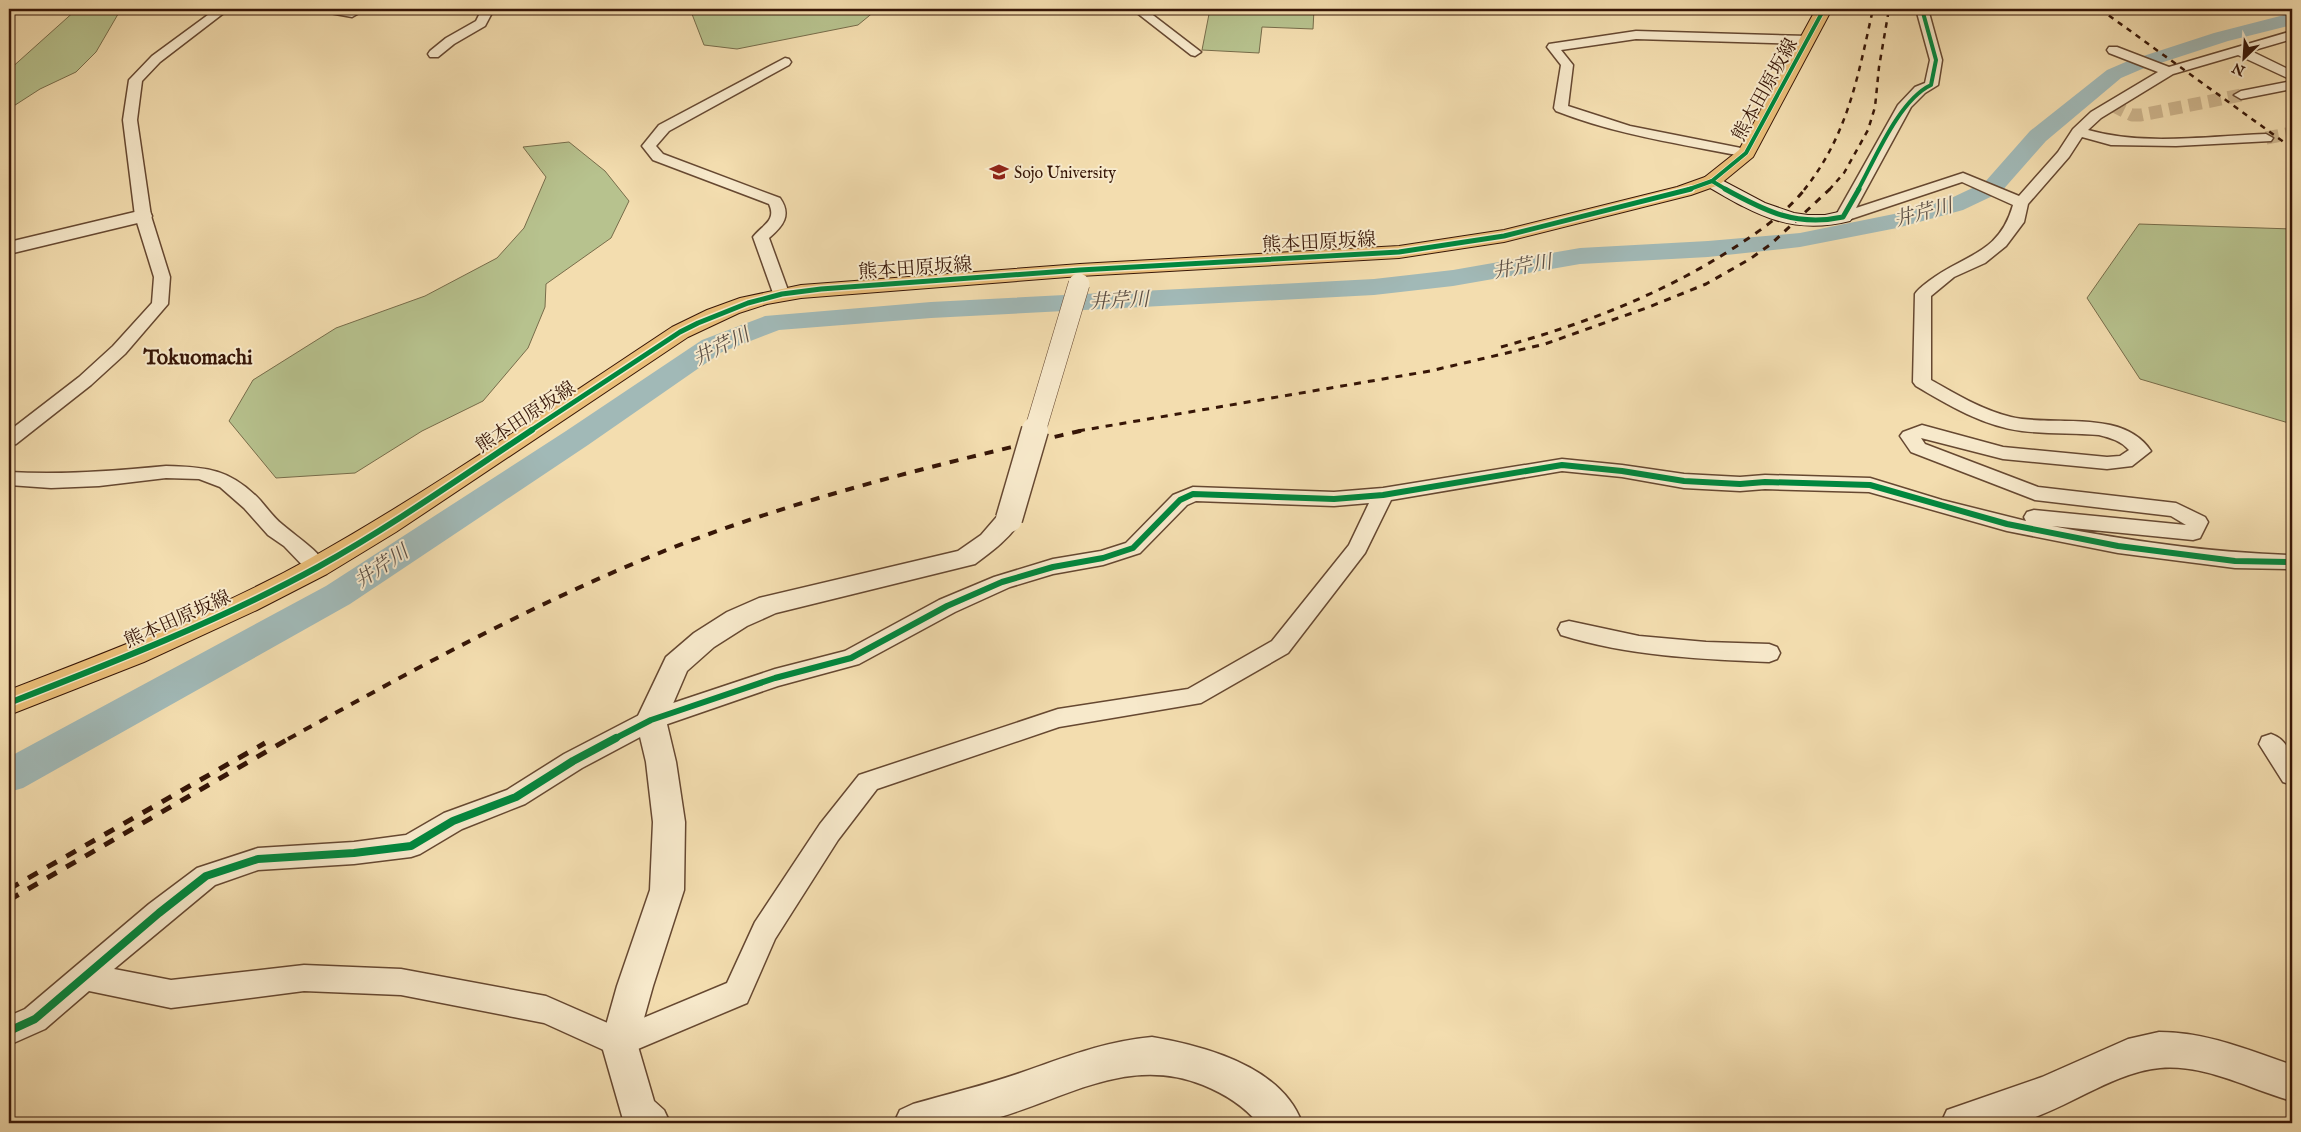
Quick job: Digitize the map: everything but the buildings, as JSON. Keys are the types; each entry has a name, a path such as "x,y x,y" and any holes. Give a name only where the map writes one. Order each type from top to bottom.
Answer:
{"main road":[{"name":"熊本田原坂線","path":"9,703 134,654 247,603 317,567 387,526 680,332 713,314 748,301 781,293 1080,277 1399,252 1504,236 1684,191 1712,181 1746,153 1824,9"},
{"path":"1712,181 1766,212 1790,219 1822,222 1843,217"}],"street":[{"path":"9,11 13,9"},
{"path":"9,440 85,381 119,350 160,304 162,277 143,216 130,120 136,80 156,59 224,9"},
{"path":"328,9 352,12 360,9"},
{"path":"434,54 450,41 481,23 488,9"},
{"path":"1138,9 1195,52"},
{"path":"1843,217 1905,105 1920,90 1930,85 1936,60 1922,9"},
{"path":"1746,153 1696,141 1641,132 1578,115 1561,108 1567,65 1553,47 1636,35 1808,40"},
{"path":"1938,506 2193,533 2198,522 2176,510 2035,493 1918,448 1910,436 1922,431 2003,453 2107,463 2125,462 2140,451 2136,442 2110,431 2008,423 1956,402 1922,382 1923,294 1948,274 1980,260 2000,243 2016,222 2021,203 2064,154 2078,132 2096,115 2168,71 2292,35"},
{"path":"2113,50 2168,71"},
{"path":"2239,50 2292,76"},
{"path":"781,293 761,237 777,223 780,216 779,207 775,201 658,157 648,146 653,138 664,128 785,62"},
{"path":"2240,95 2292,85"},
{"path":"2078,132 2111,141 2176,142 2266,138"},
{"path":"1843,217 1963,177 2021,203"},
{"path":"9,248 143,216"},
{"path":"651,1123 639,1113 619,1043 635,986 667,890 669,822 661,762 651,720 676,665 704,640 737,619 769,605 966,558 990,541 1009,520 1080,277"},
{"path":"9,1031 35,1019 206,876 258,859 354,853 411,846 453,821 516,797 573,761 651,720 775,678 851,658 947,606 1002,582 1053,567 1103,558 1133,548 1180,500 1193,494 1334,499 1382,495 1562,465 1684,481 1740,484 1765,482 1870,485 1938,506 2007,524 2118,546 2235,561 2292,562"},
{"path":"9,479 51,481 98,479 166,472 201,473 227,482 251,503 275,530 291,541 317,567"},
{"path":"84,977 171,994 304,978 401,982 546,1010 619,1043 737,993 765,931 829,832 868,782 1058,718 1193,697 1280,647 1358,548 1382,495"},
{"path":"1569,629 1639,644 1706,651 1769,653"},
{"path":"2292,745 2271,744 2292,775"},
{"path":"1960,1123 2020,1105 2116,1062 2144,1053 2174,1050 2213,1057 2292,1083"},
{"path":"913,1123 1018,1092 1082,1068 1123,1058 1152,1055 1192,1062 1227,1076 1258,1094 1283,1123"}],"green space":[{"path":"77,9 121,9 96,52 76,72 40,89 9,109 9,70"},
{"path":"690,9 875,9 875,11 858,25 737,49 704,45"},
{"path":"1210,9 1314,9 1313,29 1262,27 1259,53 1202,50"},
{"path":"569,142 605,171 629,201 611,238 546,284 545,307 528,348 483,401 422,431 355,473 276,478 229,421 253,380 336,328 425,296 497,258 524,228 546,177 523,147"},
{"path":"2139,224 2292,229 2292,424 2140,379 2087,298"}],"waterway":[{"name":"井芹川","path":"9,776 338,595 577,438 712,346 775,322 931,310 1374,287 1453,278 1580,256 1708,249 1800,240 1847,231 1897,221 1955,205 1993,187 2038,136 2114,74 2135,65 2221,37 2292,19"}],"tunnel":[{"path":"2112,105 2132,115 2141,115 2241,95"},
{"path":"2266,138 2292,133"}],"railway":[{"path":"1804,190 1819,169 1841,126 1856,81 1873,9"},
{"path":"1829,190 1844,173 1868,130 1875,107 1879,67 1889,9"},
{"path":"2100,9 2292,148"},
{"path":"1501,347 1590,319 1675,282 1729,251 1760,230 1788,207 1805,189"},
{"path":"1078,431 1430,371 1545,344 1649,307 1706,284 1750,259 1771,244 1829,190"},
{"path":"288,739 436,659 536,608 587,584 690,541 787,508 885,479 1084,430"},
{"path":"9,900 290,738"},
{"path":"9,889 265,743"}],"cycle path":[{"path":"9,703 134,654 247,603 317,567 387,526 680,332 731,308 782,294 821,289 1080,270 1399,252 1504,236 1684,191 1712,181 1746,153 1824,9"},
{"path":"1712,181 1758,207 1791,219 1825,221 1843,217 1905,105 1920,90 1931,85 1936,60 1922,9"},
{"path":"9,1031 35,1019 159,913 206,876 258,859 354,853 411,846 453,821 516,797 573,761 651,720 775,678 851,658 947,606 1002,582 1053,567 1103,558 1133,548 1180,500 1193,494 1334,499 1383,495 1499,474 1562,465 1622,471 1684,481 1740,484 1765,482 1870,485 1938,506 2007,524 2118,546 2235,561 2292,562"}],"place":[{"name":"Sojo University","path":"999,172"}],"district":[{"name":"Tokuomachi","path":"198,357"}]}
